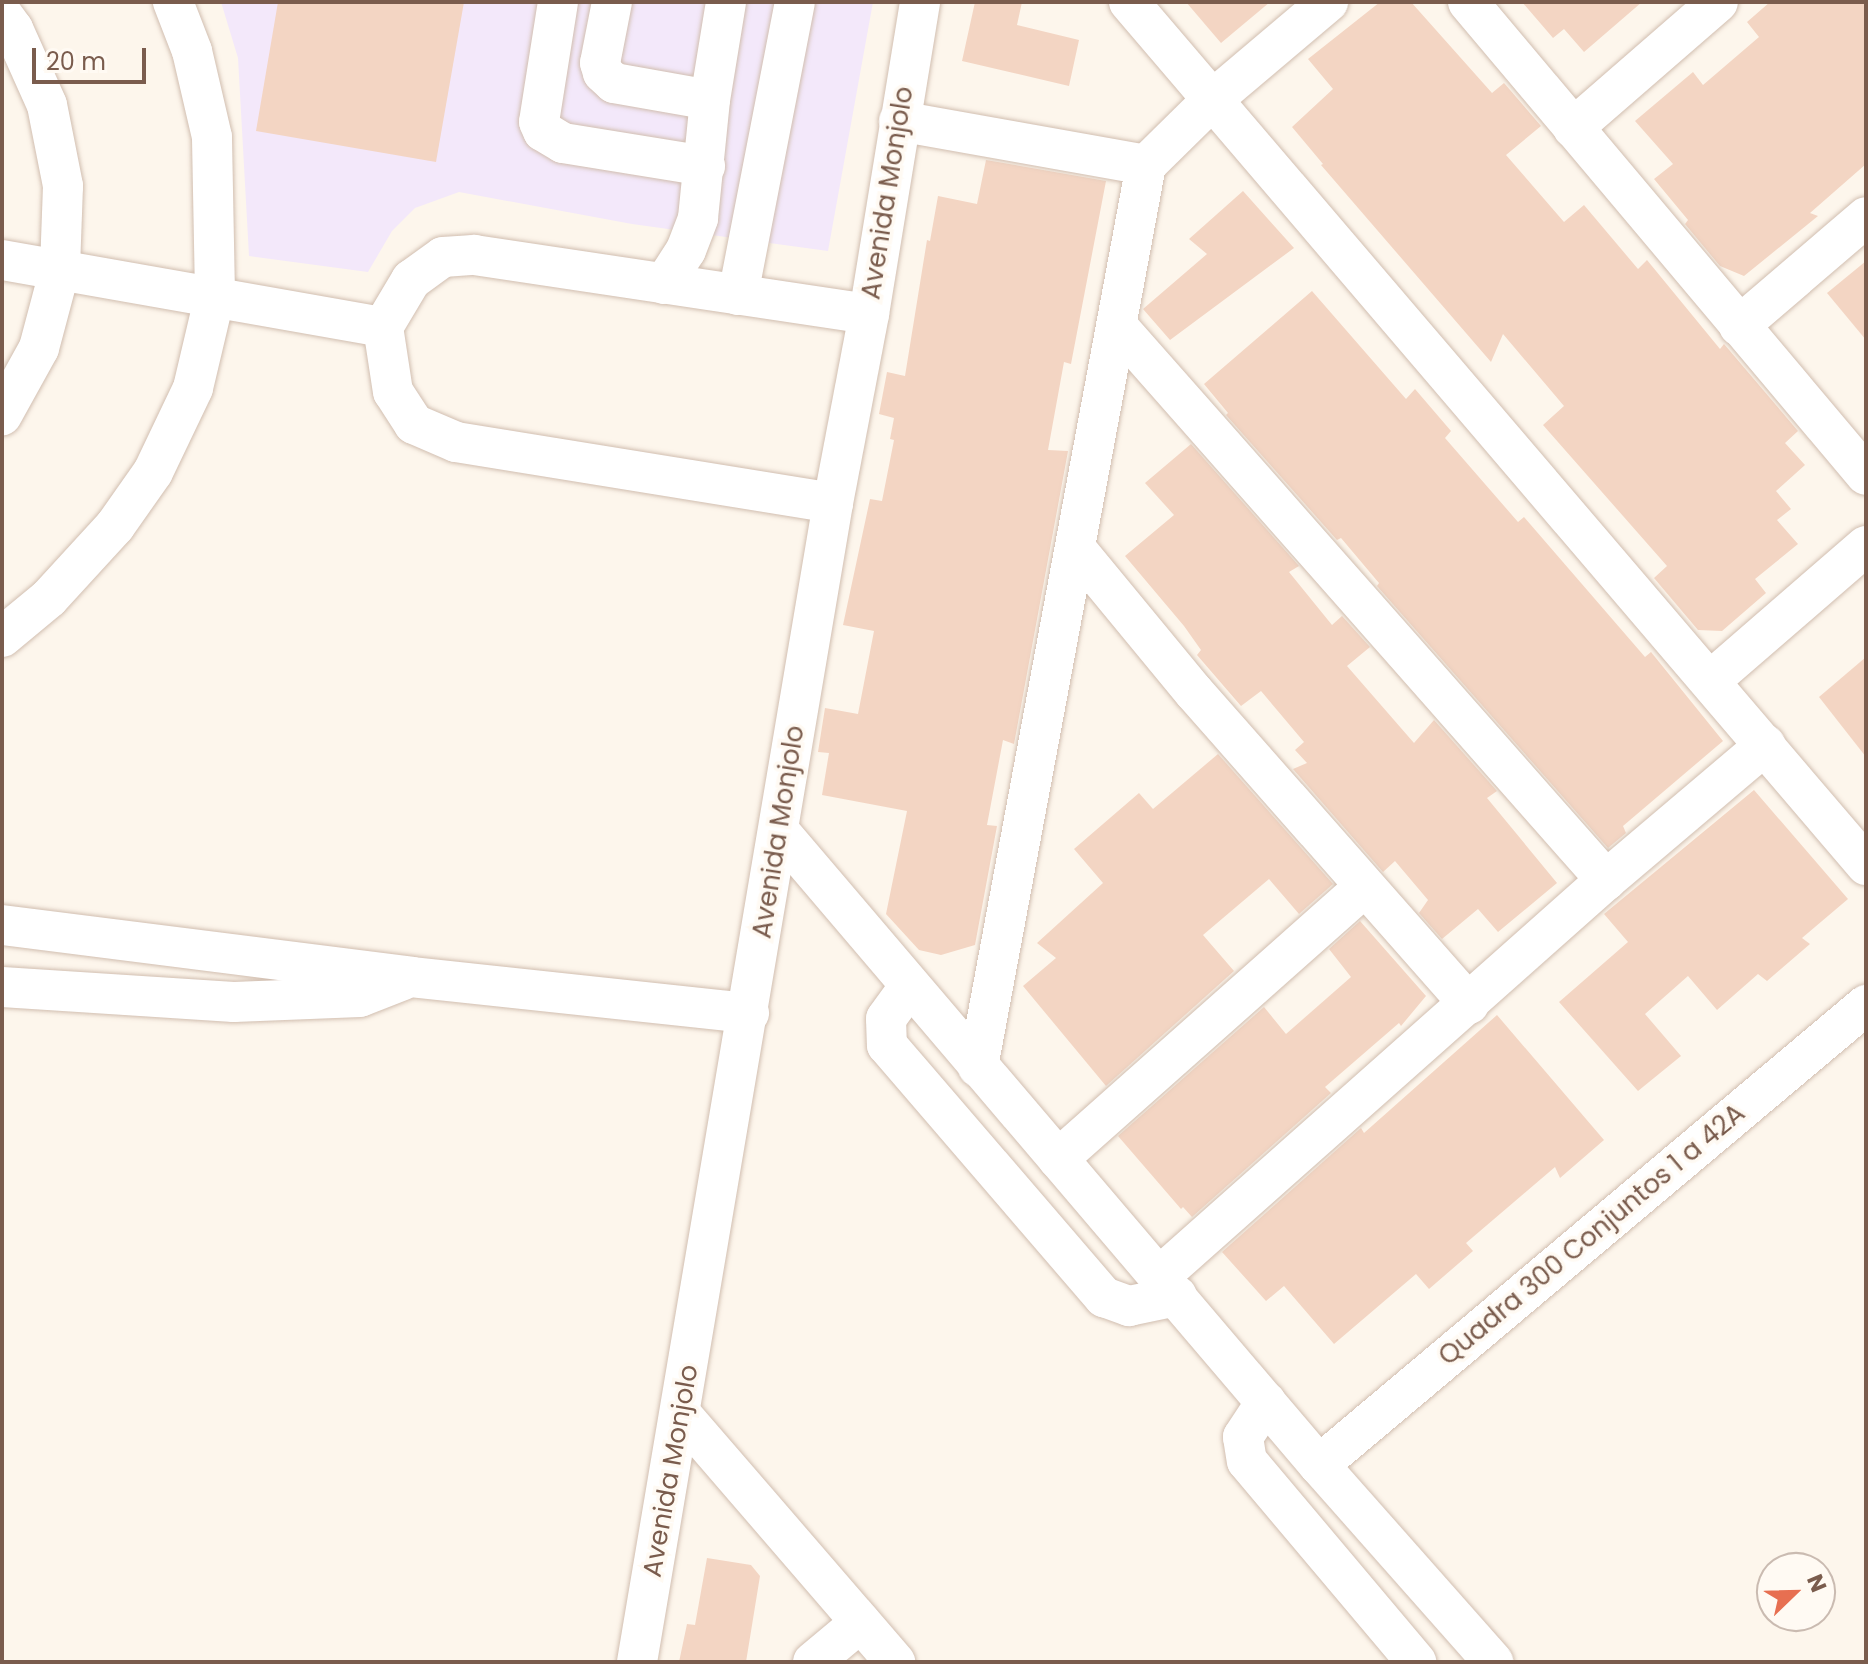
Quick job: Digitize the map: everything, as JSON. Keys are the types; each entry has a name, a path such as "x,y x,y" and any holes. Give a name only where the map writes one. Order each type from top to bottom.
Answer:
{"street":[{"path":"2,637 59,587 115,526 153,472 193,388 215,295 212,137 192,51 173,2"},
{"path":"558,2 539,122 543,131 563,143 705,166"},
{"path":"612,2 600,63 603,73 614,83 710,100"},
{"path":"664,284 686,250 698,218 710,100 726,2"},
{"path":"738,295 795,2"},
{"name":"Avenida Monjolo","path":"637,1662 920,2"},
{"path":"1129,2 1866,865"},
{"path":"978,1067 1146,165 1212,100 1328,2"},
{"path":"1468,2 1866,475"},
{"path":"1573,128 1718,2"},
{"path":"2,14 13,29 47,105 63,186 60,269 39,348 2,415"},
{"path":"899,121 1146,165"},
{"path":"1739,326 1866,217"},
{"path":"833,503 456,442 414,424 393,392 383,327 411,280 443,257 474,255 869,314"},
{"path":"2,260 215,295 383,327"},
{"path":"1118,327 1606,880"},
{"path":"1710,681 1866,546"},
{"path":"1076,549 1194,692 1469,1004"},
{"path":"909,987 886,1019 887,1045 1104,1297 1129,1306 1169,1286 1469,1004 1606,880 1765,745"},
{"path":"779,831 1319,1465 1493,1662"},
{"path":"1058,1159 1364,887"},
{"path":"2,900 19,926 411,977 749,1013"},
{"path":"2,987 234,1002 326,1000 360,997 411,977"},
{"name":"Quadra 300 Conjuntos 1 a 42A","path":"1319,1465 1866,1005"},
{"path":"1266,1402 1243,1437 1247,1461 1416,1662"},
{"path":"681,1414 895,1662"},
{"path":"813,1662 861,1622"}],"shaded area":[{"path":"221,2 873,2 828,251 632,224 459,192 415,208 392,231 368,272 249,256 238,58"}],"building":[{"path":"278,2 464,2 436,162 256,131"},
{"path":"975,2 1022,2 1017,25 1079,40 1069,86 962,61"},
{"path":"1186,2 1270,2 1221,43"},
{"path":"1380,2 1411,2 1492,93 1504,83 1541,126 1506,155 1564,222 1584,205 1638,269 1647,260 1720,349 1724,344 1798,431 1785,443 1805,465 1776,491 1791,509 1777,520 1798,544 1755,579 1766,593 1722,631 1698,630 1654,578 1667,566 1543,425 1564,406 1503,334 1491,362 1321,165 1292,127 1333,89 1308,59"},
{"path":"1522,2 1642,2 1584,52 1564,29 1553,38"},
{"path":"1770,2 1866,2 1866,164 1810,213 1818,216 1744,276 1720,266 1685,224 1688,220 1654,179 1673,164 1635,121 1693,72 1703,85 1759,37 1747,22"},
{"path":"986,160 1106,181 1071,364 1064,362 1048,450 1068,451 1014,744 1003,740 987,825 997,826 975,945 941,955 919,950 886,914 907,811 822,795 829,753 818,752 825,708 858,714 874,631 843,625 870,499 882,501 894,440 890,439 894,418 879,414 887,372 905,376 927,240 930,241 938,196 977,204"},
{"path":"1243,191 1294,248 1170,340 1143,309 1207,254 1189,239"},
{"path":"1866,261 1866,340 1827,293"},
{"path":"1312,291 1406,399 1415,389 1451,431 1445,438 1518,522 1524,517 1645,657 1651,652 1723,741 1623,826 1626,833 1608,848 1377,586 1379,583 1341,538 1337,540 1226,415 1228,413 1204,384"},
{"path":"1191,444 1299,566 1289,572 1332,625 1342,616 1370,647 1347,666 1414,743 1434,720 1497,791 1487,798 1557,883 1498,932 1478,909 1442,939 1419,913 1428,900 1395,861 1383,872 1293,769 1307,763 1295,750 1304,742 1261,691 1241,706 1197,655 1201,650 1184,626 1125,556 1174,515 1145,483"},
{"path":"1866,657 1866,757 1819,697"},
{"path":"1218,754 1333,884 1299,914 1269,879 1203,935 1234,971 1106,1086 1023,986 1056,958 1037,943 1103,883 1074,849 1139,793 1153,809"},
{"path":"1754,790 1848,899 1802,938 1810,944 1767,981 1758,974 1717,1010 1688,976 1645,1014 1681,1056 1638,1091 1559,1002 1628,942 1604,914"},
{"path":"1360,921 1426,996 1401,1026 1399,1023 1325,1087 1331,1093 1192,1217 1183,1207 1181,1209 1118,1136 1264,1007 1286,1034 1351,977 1329,949"},
{"path":"1497,1015 1604,1140 1560,1178 1555,1167 1466,1243 1473,1251 1429,1289 1416,1274 1334,1344 1284,1286 1266,1301 1222,1252 1361,1128 1364,1133"},
{"path":"707,1558 751,1565 760,1576 746,1662 679,1662 687,1624 695,1625"}]}
